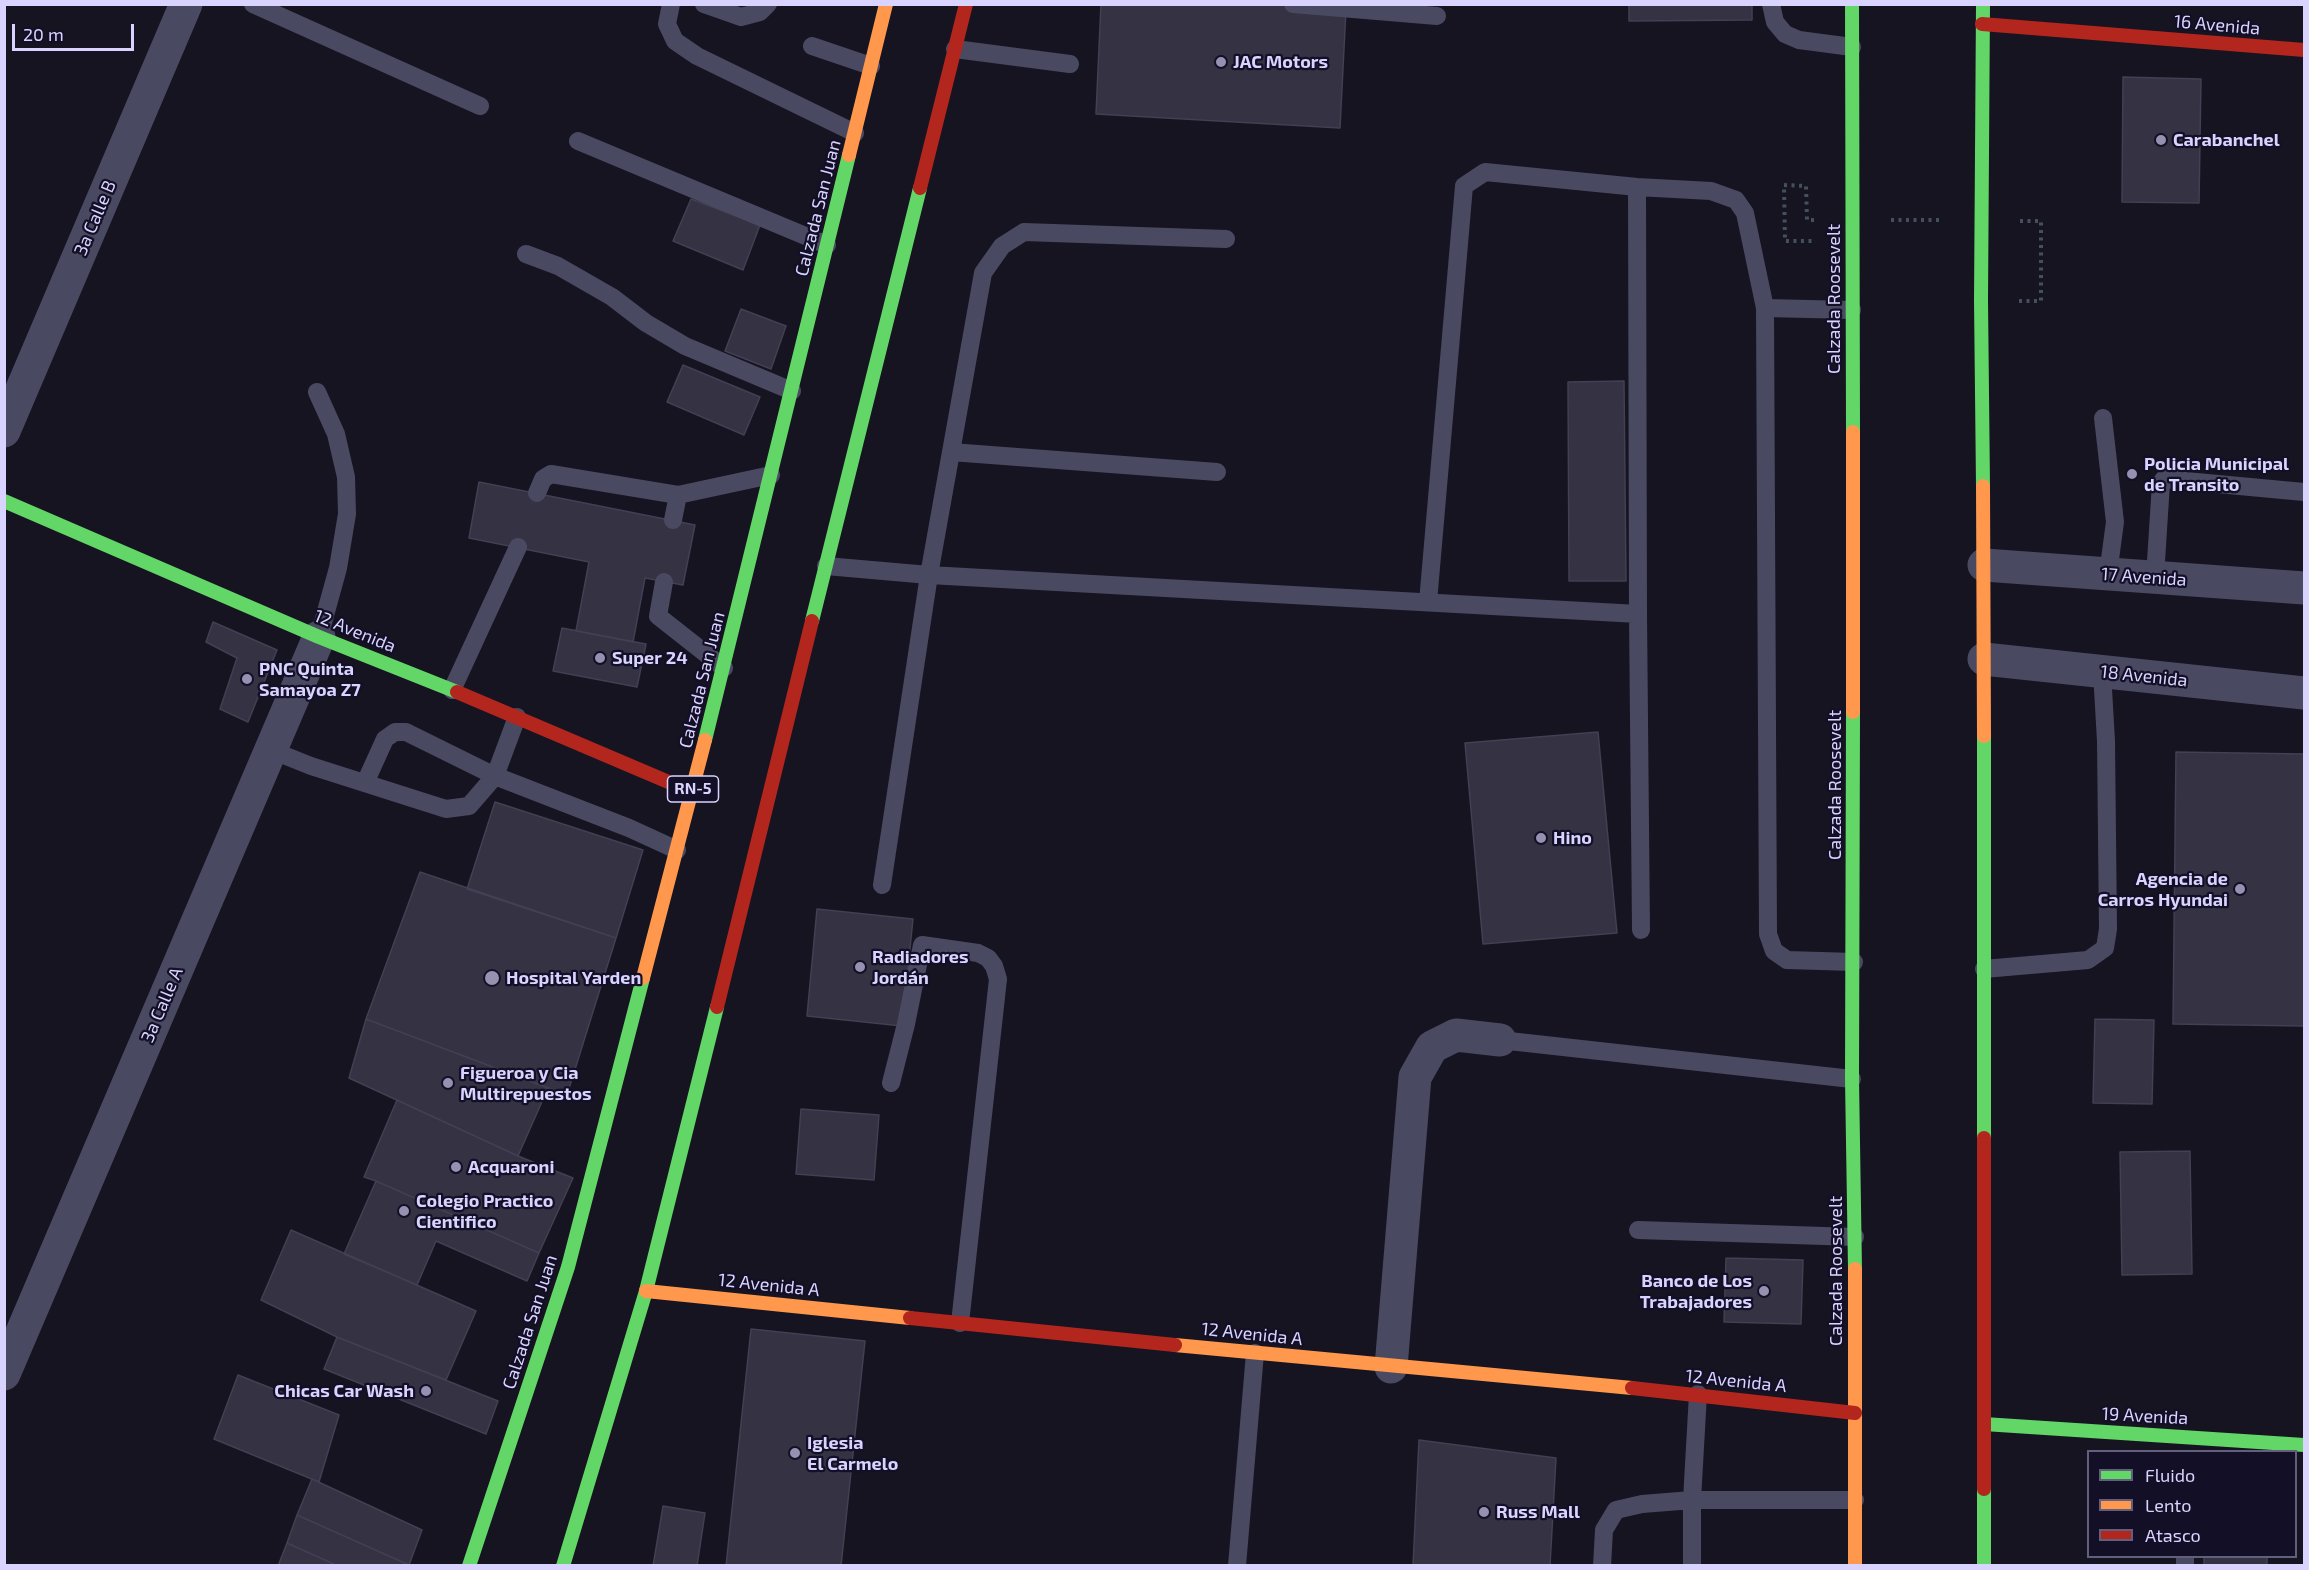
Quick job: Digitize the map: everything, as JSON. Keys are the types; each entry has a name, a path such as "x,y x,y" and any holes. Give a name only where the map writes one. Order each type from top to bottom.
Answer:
{"main road":[{"name":"Calzada San Juan","path":"470,1566 568,1267 724,668 886,4"},
{"path":"563,1566 646,1291 966,4"},
{"name":"Calzada Roosevelt","path":"1852,4 1854,962 1852,1079 1855,1237 1855,1566"},
{"path":"1983,4 1981,300 1984,565 1984,1566"},
{"name":"16 Avenida","path":"1982,24 2304,50"},
{"name":"12 Avenida","path":"4,501 319,637 517,717 692,792"},
{"name":"12 Avenida A","path":"646,1291 1256,1353 1698,1394 1855,1413"},
{"name":"19 Avenida","path":"1984,1424 2190,1444 2304,1445"}],"street":[{"name":"3a Calle B","path":"4,431 186,4"},
{"name":"17 Avenida","path":"1984,565 2304,588"},
{"name":"3a Calle A","path":"4,1374 319,637"},
{"name":"18 Avenida","path":"1984,659 2304,693"},
{"path":"1391,1366 1415,1077 1432,1047 1456,1035 1500,1040"}],"lane":[{"path":"253,4 480,106"},
{"path":"671,4 667,24 675,41 697,56 855,133"},
{"path":"705,4 741,17 760,12 768,4"},
{"path":"1293,4 1437,16"},
{"path":"1771,4 1775,22 1785,34 1799,40 1852,47"},
{"path":"812,46 871,66"},
{"path":"955,49 1070,64"},
{"path":"578,141 827,245"},
{"path":"1428,602 1464,186 1485,172 1636,187 1711,191 1736,200 1745,213 1765,308 1768,934 1774,951 1787,960 1854,962"},
{"path":"1636,187 1641,930"},
{"path":"882,885 929,575 983,273 1002,246 1024,232 1226,239"},
{"path":"526,254 558,266 612,297 646,322 685,346 792,391"},
{"path":"1765,308 1852,310"},
{"path":"317,392 336,434 346,477 347,514 338,568 319,637"},
{"path":"2103,418 2115,522 2108,574"},
{"path":"951,452 1217,472"},
{"path":"537,493 543,479 551,474 678,495 771,475"},
{"path":"2155,577 2161,483 2164,479 2304,492"},
{"path":"673,520 678,495"},
{"path":"452,690 518,547"},
{"path":"826,566 929,575 1638,614"},
{"path":"664,582 658,616 724,668"},
{"path":"1984,969 2088,960 2105,948 2108,905 2103,672"},
{"path":"271,750 311,766 446,809 469,806 495,776 517,717"},
{"path":"364,783 385,739 395,732 406,732 495,776 629,828 677,850"},
{"path":"891,1083 922,945 978,953 988,958 998,978 960,1323"},
{"path":"1500,1040 1852,1079"},
{"path":"1638,1230 1855,1237"},
{"path":"1237,1566 1256,1353"},
{"path":"1692,1566 1692,1500 1698,1394"},
{"path":"1602,1566 1604,1530 1616,1510 1642,1504 1692,1500 1855,1500"}],"path":[{"path":"1785,241 1784,185 1806,186 1807,220 1819,220"},
{"path":"1889,220 1948,220"},
{"path":"2018,221 2041,221 2041,301"}],"building":[{"name":"JAC Motors","path":"1101,4 1264,4 1346,9 1340,128 1096,114"},
{"path":"1629,4 1752,4 1752,20 1629,21"},
{"name":"Carabanchel","path":"2123,77 2201,79 2199,203 2122,202"},
{"path":"691,199 760,225 743,270 673,241"},
{"path":"741,309 786,326 771,369 725,351"},
{"path":"683,365 760,397 744,435 667,402"},
{"path":"1624,381 1626,581 1569,581 1568,382"},
{"path":"479,482 695,525 683,585 645,578 633,642 576,631 589,562 469,538"},
{"name":"PNC Quinta Samayoa Z7","path":"213,622 277,650 248,722 220,709 237,658 206,642"},
{"name":"Super 24","path":"562,628 646,644 637,687 553,671"},
{"name":"Hino","path":"1598,732 1617,933 1483,944 1465,743"},
{"name":"Agencia de Carros Hyundai","path":"2176,752 2304,754 2304,1026 2173,1024"},
{"path":"495,802 643,850 616,938 467,889"},
{"name":"Hospital Yarden","path":"420,872 616,938 567,1095 366,1019"},
{"name":"Radiadores Jordán","path":"817,909 913,919 902,1026 807,1016"},
{"name":"Figueroa y Cia Multirepuestos","path":"366,1019 548,1088 518,1156 349,1078"},
{"path":"2095,1019 2154,1020 2152,1104 2093,1103"},
{"name":"Acquaroni","path":"397,1100 518,1156 573,1178 539,1253 364,1177"},
{"path":"801,1109 879,1115 874,1180 796,1174"},
{"path":"2190,1151 2192,1274 2122,1275 2120,1152"},
{"name":"Colegio Practico Cientifico","path":"376,1181 539,1253 527,1281 436,1241 417,1285 344,1254"},
{"path":"291,1230 476,1311 446,1380 337,1337 261,1300"},
{"name":"Banco de Los Trabajadores","path":"1726,1258 1803,1260 1801,1324 1724,1322"},
{"name":"Iglesia El Carmelo","path":"751,1329 865,1341 841,1566 726,1566"},
{"name":"Chicas Car Wash","path":"337,1337 498,1401 486,1434 324,1369"},
{"path":"238,1375 339,1415 319,1482 214,1439"},
{"name":"Russ Mall","path":"1419,1440 1556,1458 1550,1566 1413,1566"},
{"path":"312,1479 422,1530 409,1565 297,1515"},
{"path":"663,1506 705,1513 697,1566 653,1566"},
{"path":"297,1515 409,1566 338,1566 287,1543"},
{"path":"287,1543 338,1566 278,1566"},
{"path":"2204,1558 2267,1558 2267,1566 2204,1566"}],"traffic: fast":[{"path":"1852,4 1853,432"},
{"path":"1983,4 1981,300 1983,486"},
{"path":"705,740 849,155"},
{"path":"812,621 920,188"},
{"path":"4,501 319,637 457,692"},
{"path":"1853,712 1852,1079 1855,1269"},
{"path":"1984,736 1984,1138"},
{"path":"469,1566 568,1267 643,978"},
{"path":"563,1566 646,1291 717,1007"},
{"path":"1984,1424 2304,1445"},
{"path":"1984,1489 1984,1566"}],"traffic: slow":[{"path":"849,155 886,4"},
{"path":"1853,432 1853,712"},
{"path":"1983,486 1984,736"},
{"path":"643,978 705,740"},
{"path":"1855,1269 1855,1566"},
{"path":"646,1291 910,1318"},
{"path":"1175,1345 1632,1388"}],"traffic: jam":[{"path":"920,188 966,4"},
{"path":"1982,24 2304,50"},
{"path":"717,1007 812,621"},
{"path":"457,692 692,792"},
{"path":"1984,1138 1984,1489"},
{"path":"910,1318 1175,1345"},
{"path":"1632,1388 1855,1413"}],"place":[{"name":"JAC Motors","path":"1221,62"},
{"name":"Carabanchel","path":"2161,140"},
{"name":"Policia Municipal de Transito","path":"2132,474"},
{"name":"Super 24","path":"600,658"},
{"name":"PNC Quinta Samayoa Z7","path":"247,679"},
{"name":"Hino","path":"1541,838"},
{"name":"Agencia de Carros Hyundai","path":"2240,889"},
{"name":"Radiadores Jordán","path":"860,967"},
{"name":"Hospital Yarden","path":"492,978"},
{"name":"Figueroa y Cia Multirepuestos","path":"448,1083"},
{"name":"Acquaroni","path":"456,1167"},
{"name":"Colegio Practico Cientifico","path":"404,1211"},
{"name":"Banco de Los Trabajadores","path":"1764,1291"},
{"name":"Chicas Car Wash","path":"426,1391"},
{"name":"Iglesia El Carmelo","path":"795,1453"},
{"name":"Russ Mall","path":"1484,1512"}]}
